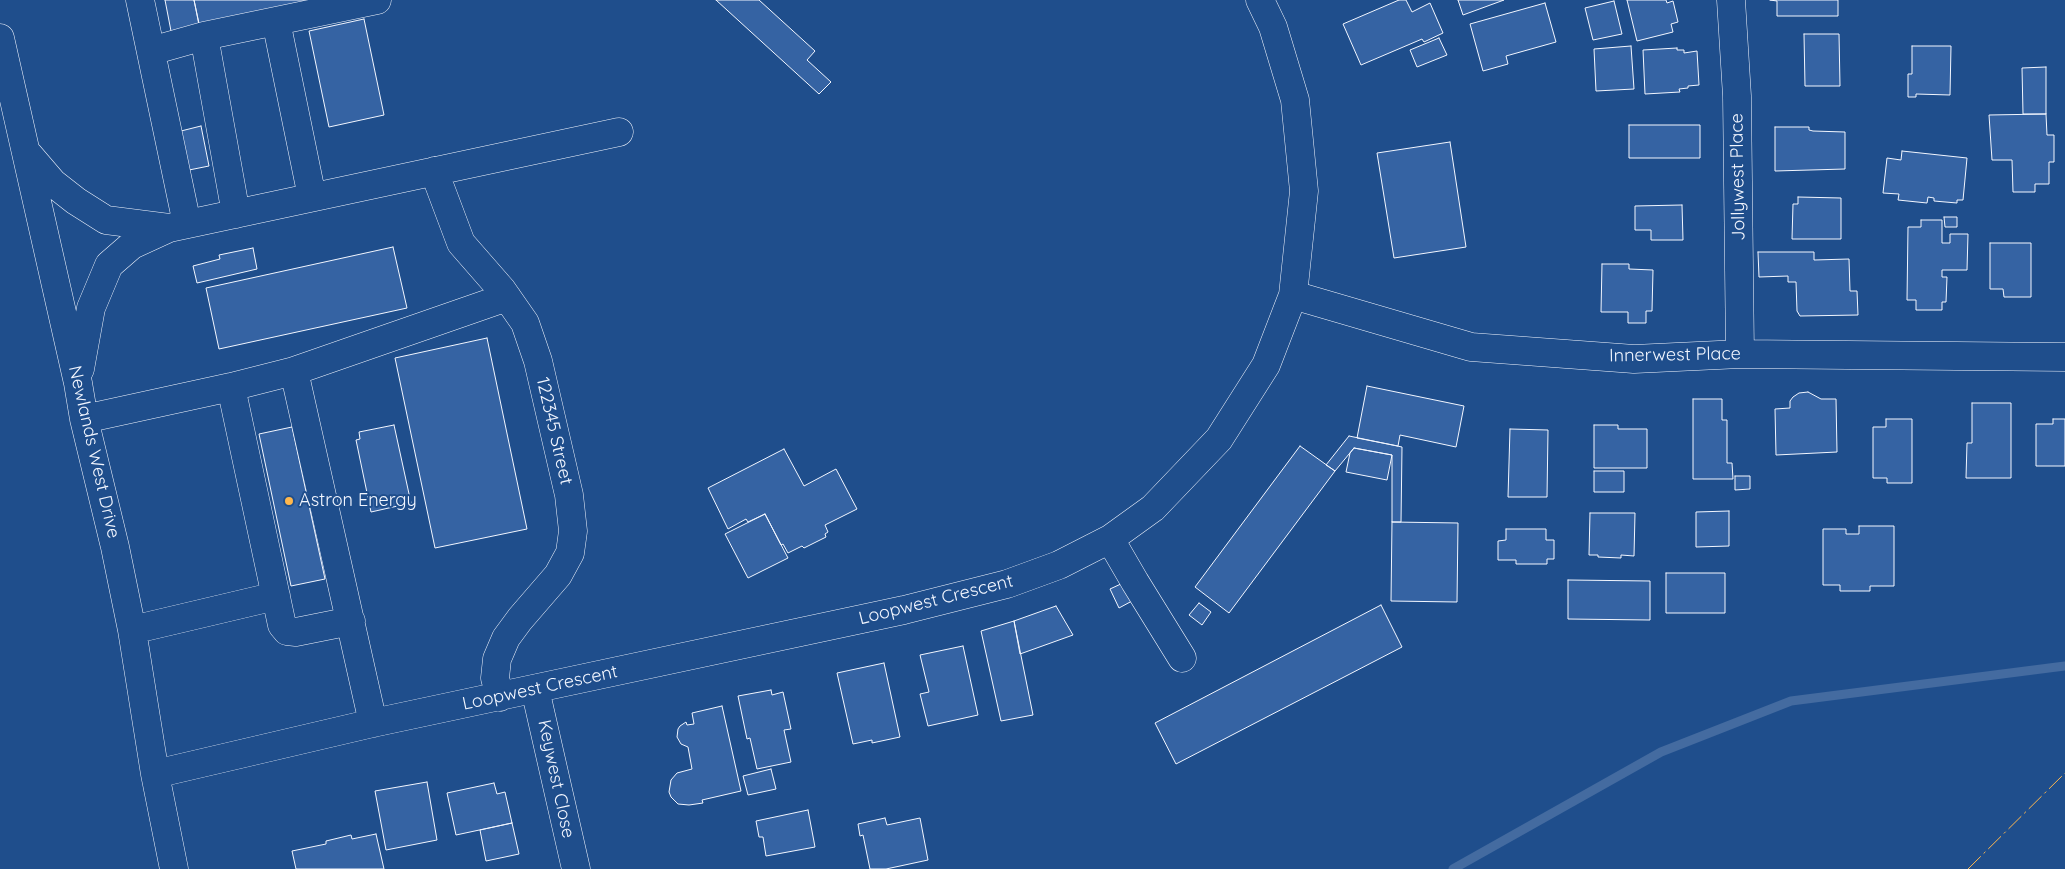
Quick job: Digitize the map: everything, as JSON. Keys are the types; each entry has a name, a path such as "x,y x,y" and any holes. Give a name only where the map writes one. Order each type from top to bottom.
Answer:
{"street":[{"path":"140,0 178,226"},
{"path":"150,51 204,36 377,0"},
{"name":"Loopwest Crescent","path":"156,774 373,723 904,610 1006,584 1059,565 1110,539 1153,508 1219,439 1266,365 1293,295 1304,191 1295,100 1273,27 1260,0"},
{"name":"Jollywest Place","path":"1731,0 1737,96 1740,354"},
{"path":"276,21 312,197"},
{"path":"204,36 236,214"},
{"name":"Newlands West Drive","path":"0,38 78,383 84,419 115,548 132,630 174,869"},
{"path":"78,383 91,308 109,265 132,245 178,226 619,132"},
{"path":"26,152 53,183 76,201 106,220 178,226"},
{"name":"122345 Street","path":"434,171 462,243 507,297 525,323 538,361 569,495 572,531 570,553 558,575 520,618 506,638 497,660 495,678 500,697"},
{"name":"Innerwest Place","path":"1293,295 1471,347 1634,359 1740,354 2065,357"},
{"path":"84,419 231,387 294,370 507,297"},
{"path":"294,370 373,723"},
{"path":"231,387 282,625 288,631 296,632 351,621"},
{"path":"1110,539 1134,582 1182,658"},
{"path":"132,630 276,596"},
{"name":"Keywest Close","path":"536,689 576,869"}],"building":[{"path":"165,0 194,0 199,25 171,31"},
{"path":"194,0 342,0 200,28"},
{"path":"716,0 759,0 815,51 807,60 831,82 819,94"},
{"path":"1399,0 1406,0 1412,12 1430,3 1443,33 1424,42 1422,39 1361,65 1343,24"},
{"path":"1458,0 1504,0 1463,15"},
{"path":"1627,0 1666,0 1667,3 1673,1 1678,22 1671,24 1673,32 1637,41"},
{"path":"1770,0 1838,0 1838,16 1777,16 1777,1"},
{"path":"1614,1 1622,34 1593,40 1585,8"},
{"path":"1545,3 1556,42 1506,56 1508,64 1483,71 1470,24"},
{"path":"364,19 384,115 329,127 309,31"},
{"path":"1804,34 1839,34 1840,86 1805,86"},
{"path":"1439,38 1447,55 1417,67 1410,50"},
{"path":"1631,46 1634,89 1596,91 1594,49"},
{"path":"1912,46 1951,46 1950,95 1916,94 1916,97 1908,97 1908,74 1912,74"},
{"path":"1677,48 1677,50 1684,50 1684,53 1697,51 1699,85 1679,89 1680,92 1645,94 1643,50"},
{"path":"2046,67 2046,114 2023,114 2022,68"},
{"path":"2046,114 2047,135 2054,135 2054,162 2049,162 2049,184 2035,184 2035,192 2013,192 2012,160 1992,160 1989,115"},
{"path":"1629,125 1700,125 1700,158 1629,158"},
{"path":"201,126 209,166 189,170 181,131"},
{"path":"1775,127 1809,127 1809,130 1813,131 1845,132 1845,169 1775,171"},
{"path":"1450,142 1466,247 1394,258 1377,153"},
{"path":"1902,151 1967,158 1963,200 1957,200 1957,203 1934,201 1934,198 1928,197 1927,203 1898,200 1899,194 1883,193 1887,158 1901,160"},
{"path":"1798,197 1841,198 1841,239 1792,239 1793,204 1798,204"},
{"path":"1682,205 1683,240 1651,240 1651,230 1635,230 1635,206"},
{"path":"1944,217 1957,217 1957,227 1945,227"},
{"path":"1921,220 1942,220 1942,243 1950,243 1950,234 1968,234 1967,270 1942,270 1942,277 1947,277 1946,302 1942,302 1942,310 1916,310 1916,300 1907,300 1908,227 1921,227"},
{"path":"1990,243 2031,243 2031,297 2004,297 2003,289 1990,289"},
{"path":"393,247 407,308 219,349 206,288"},
{"path":"253,248 257,269 197,283 193,266 220,259 219,255"},
{"path":"1758,252 1814,252 1814,260 1849,259 1850,291 1857,291 1858,315 1800,316 1797,311 1796,282 1788,282 1788,276 1759,277"},
{"path":"1602,264 1629,264 1629,269 1653,270 1652,311 1646,311 1646,323 1628,323 1628,312 1601,312"},
{"path":"487,338 527,529 435,548 395,358"},
{"path":"1367,386 1464,406 1456,447 1400,435 1398,446 1357,438"},
{"path":"1808,392 1821,399 1836,399 1837,452 1776,455 1775,409 1790,408 1790,401 1793,397 1799,393"},
{"path":"1693,399 1722,399 1722,420 1727,420 1727,463 1732,463 1733,479 1693,479"},
{"path":"1972,403 2011,403 2011,478 1966,478 1967,443 1972,443"},
{"path":"1886,419 1912,419 1912,483 1887,483 1887,478 1873,478 1873,427 1886,427"},
{"path":"2053,419 2065,419 2065,466 2036,466 2036,424 2053,424"},
{"path":"394,425 411,503 371,512 356,440 360,439 359,432"},
{"path":"1594,425 1618,425 1618,429 1647,429 1647,468 1594,468"},
{"path":"292,427 325,579 291,586 259,434"},
{"path":"1510,429 1548,430 1547,497 1508,497"},
{"path":"1349,436 1402,447 1401,522 1392,522 1392,455 1354,448 1335,471 1326,465"},
{"path":"1300,446 1335,471 1229,613 1195,587"},
{"path":"1354,448 1392,455 1387,480 1346,472 1350,453"},
{"path":"784,449 804,486 836,469 857,509 825,525 828,532 825,534 826,537 804,548 802,546 788,553 783,544 781,545 765,514 748,522 746,519 728,529 708,488"},
{"path":"1594,471 1624,471 1624,492 1594,492"},
{"path":"1735,476 1750,476 1750,489 1735,490"},
{"path":"1729,511 1729,546 1696,547 1696,512"},
{"path":"1590,513 1635,513 1634,556 1621,555 1621,558 1589,555"},
{"path":"765,514 788,558 748,578 725,534"},
{"path":"1392,522 1458,523 1457,602 1391,601"},
{"path":"1859,526 1894,526 1894,586 1870,586 1870,591 1840,591 1840,585 1823,585 1823,529 1846,529 1846,534 1859,534"},
{"path":"1506,529 1546,529 1546,540 1554,540 1554,559 1547,559 1547,564 1516,564 1516,560 1498,560 1498,541 1506,540"},
{"path":"1666,573 1725,573 1725,613 1666,613"},
{"path":"1568,580 1650,581 1650,620 1568,619"},
{"path":"1123,583 1132,601 1119,608 1110,589"},
{"path":"1199,603 1211,612 1202,625 1189,615"},
{"path":"1381,605 1402,647 1176,764 1155,723"},
{"path":"1056,606 1073,635 1020,654 1014,621"},
{"path":"1014,621 1033,715 1001,721 981,631"},
{"path":"963,646 978,715 928,726 920,694 929,692 920,655"},
{"path":"884,663 900,737 872,743 872,740 853,744 837,673"},
{"path":"771,690 772,695 783,692 791,729 784,730 791,762 757,769 750,738 747,739 738,696"},
{"path":"722,706 741,791 702,800 703,803 678,804 669,792 671,780 677,773 692,769 688,747 681,744 677,737 678,729 686,722 687,725 694,724 692,713"},
{"path":"771,769 776,789 748,795 743,776"},
{"path":"427,782 437,840 386,850 375,791"},
{"path":"494,783 497,794 505,792 512,823 456,835 447,793"},
{"path":"808,810 815,847 766,856 763,837 759,837 756,821"},
{"path":"885,818 887,825 920,818 928,860 886,869 870,869 863,835 860,836 858,824"},
{"path":"512,823 519,854 486,861 480,830"},
{"path":"376,834 384,869 296,869 292,851 326,844 326,841 351,835 352,839"}],"waterway":[{"path":"1453,869 1661,752 1791,701 2065,666"}],"power":[{"path":"1968,869 2065,773"}],"place":[{"name":"Astron Energy","path":"289,501"}]}
